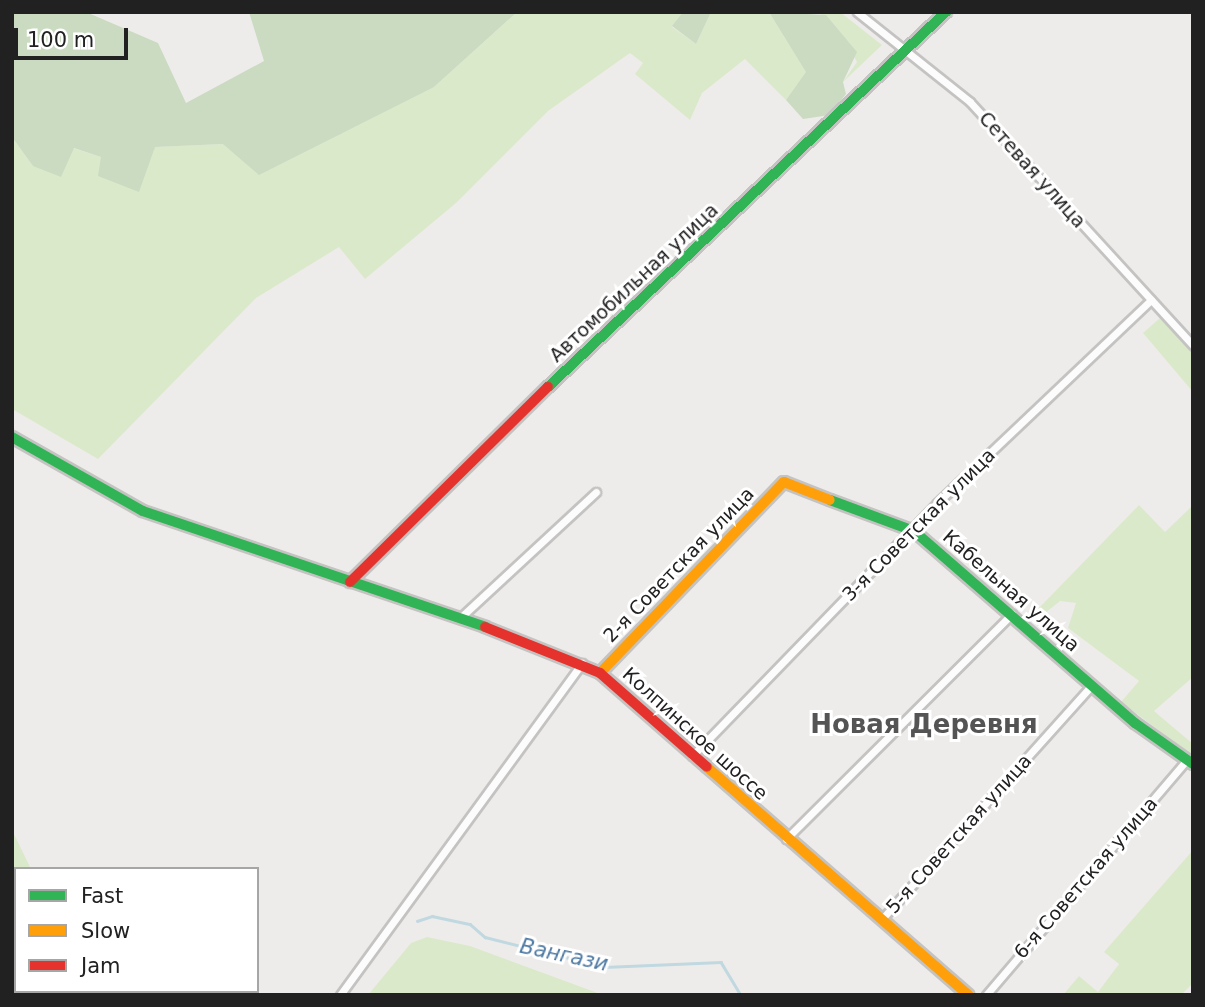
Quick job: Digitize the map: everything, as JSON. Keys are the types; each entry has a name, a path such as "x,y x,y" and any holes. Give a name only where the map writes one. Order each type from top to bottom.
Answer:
{"street":[{"name":"Сетевая улица","path":"857,12 970,102 1193,345"},
{"name":"Автомобильная улица","path":"350,582 394,531 946,12"},
{"name":"3-я Советская улица","path":"692,756 914,531 1151,300"},
{"name":"Колпинское шоссе","path":"12,437 126,504 350,582 461,617 582,663 600,673 786,839 968,995"},
{"name":"Кабельная улица","path":"784,482 914,531 1092,685 1189,762"},
{"name":"2-я Советская улица","path":"600,673 784,482"},
{"path":"461,617 596,492"},
{"path":"786,839 1013,614"},
{"path":"340,995 582,663"},
{"name":"5-я Советская улица","path":"881,920 1092,685"},
{"name":"6-я Советская улица","path":"986,995 1189,762"}],"green space":[{"path":"12,12 86,12 158,43 186,103 264,61 249,12 517,12 434,87 259,175 223,144 155,147 139,192 98,176 101,157 74,148 61,177 33,166 12,137"},
{"path":"517,12 683,12 672,27 696,44 711,12 769,12 807,72 786,100 745,59 702,93 690,120 635,74 643,63 630,53 548,111 456,203 365,279 339,247 256,298 98,459 12,409 12,137 33,166 73,148 101,157 138,191 154,147 224,144 434,87"},
{"path":"683,12 711,12 696,44 672,26"},
{"path":"769,12 826,15 857,52 843,82 846,94 830,115 803,119 786,100 806,72"},
{"path":"818,12 840,12 882,45 843,82 857,62 840,32"},
{"path":"1160,318 1193,353 1193,392 1143,333"},
{"path":"1139,505 1165,532 1193,505 1193,677 1154,711 1193,744 1193,756 1121,702 1139,681 1068,628 1076,603 1060,601 1045,613 1024,604 1038,609"},
{"path":"12,830 30,867 14,867 14,890"},
{"path":"1193,850 1193,983 1181,995 1063,995 1079,976 1098,992 1119,964 1104,952"},
{"path":"427,937 470,946 603,995 368,995 411,943"}],"waterway":[{"name":"Вангази","path":"417,921 432,916 470,924 485,937 604,967 721,962 741,995"}],"traffic: fast":[{"path":"548,387 946,12"},
{"path":"12,437 143,511 485,627"},
{"path":"830,500 914,531 1135,723 1193,764"}],"traffic: slow":[{"path":"600,673 784,482 830,500"},
{"path":"707,767 968,995"}],"traffic: jam":[{"path":"350,582 548,387"},
{"path":"485,627 600,673 707,767"}],"district":[{"name":"Новая Деревня","path":"924,725"}]}
